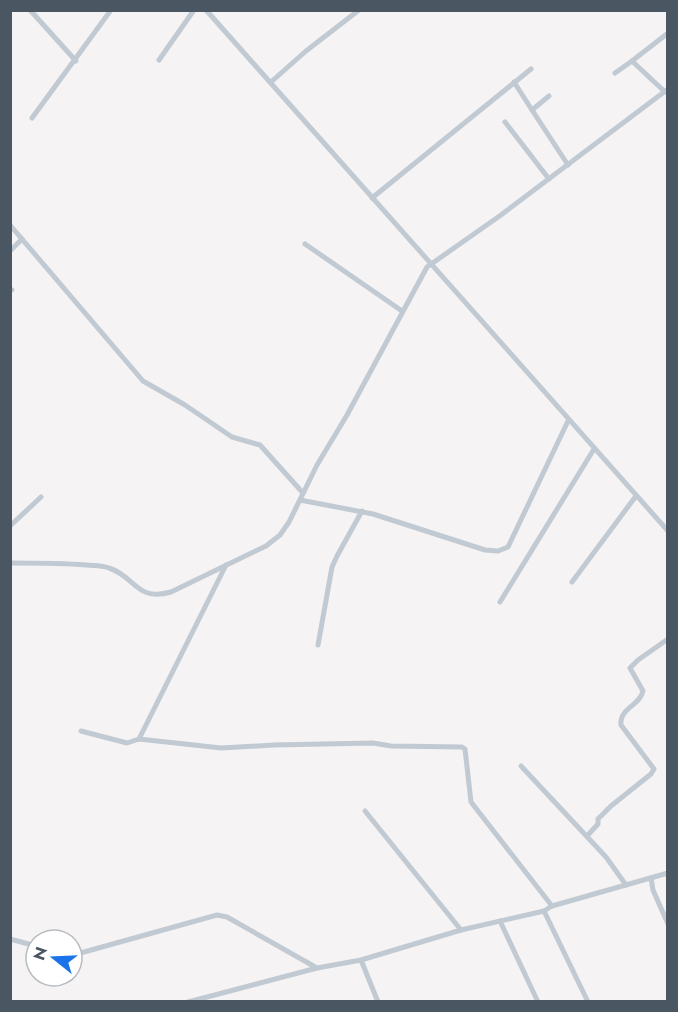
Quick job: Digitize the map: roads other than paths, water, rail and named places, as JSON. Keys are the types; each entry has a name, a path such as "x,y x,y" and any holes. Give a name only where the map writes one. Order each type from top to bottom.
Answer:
{"street":[{"path":"30,10 76,61"},
{"path":"32,118 76,61 111,10"},
{"path":"159,60 194,10"},
{"path":"206,10 568,421 668,531"},
{"path":"271,82 306,51 359,10"},
{"path":"615,74 668,33"},
{"path":"10,563 69,563 106,566 152,595 171,592 274,541 289,522 317,465 347,415 423,272 666,91 632,61"},
{"path":"372,198 531,69"},
{"path":"514,82 568,165"},
{"path":"532,110 549,96"},
{"path":"505,122 549,178"},
{"path":"10,225 143,381 185,405 232,437 260,445 303,493"},
{"path":"10,251 22,239"},
{"path":"304,244 402,311"},
{"path":"300,500 362,511 485,550 505,549 508,547 568,421"},
{"path":"500,602 594,449"},
{"path":"572,582 636,496"},
{"path":"10,526 41,497"},
{"path":"318,645 332,567 362,511"},
{"path":"139,739 226,565"},
{"path":"587,836 598,824 598,819 611,806 651,774 654,769 621,725 620,718 641,699 643,691 630,668 668,639"},
{"path":"81,731 127,742 139,739 221,748 373,743 391,746 462,747 465,749 471,802 552,906"},
{"path":"521,766 606,857 626,885"},
{"path":"365,811 461,930"},
{"path":"188,1002 317,968 361,960 461,930 544,911 552,906 668,873"},
{"path":"651,878 652,890 668,924"},
{"path":"544,911 588,1002"},
{"path":"84,952 217,915 227,916 317,968"},
{"path":"500,921 538,1002"},
{"path":"361,960 378,1002"}]}
